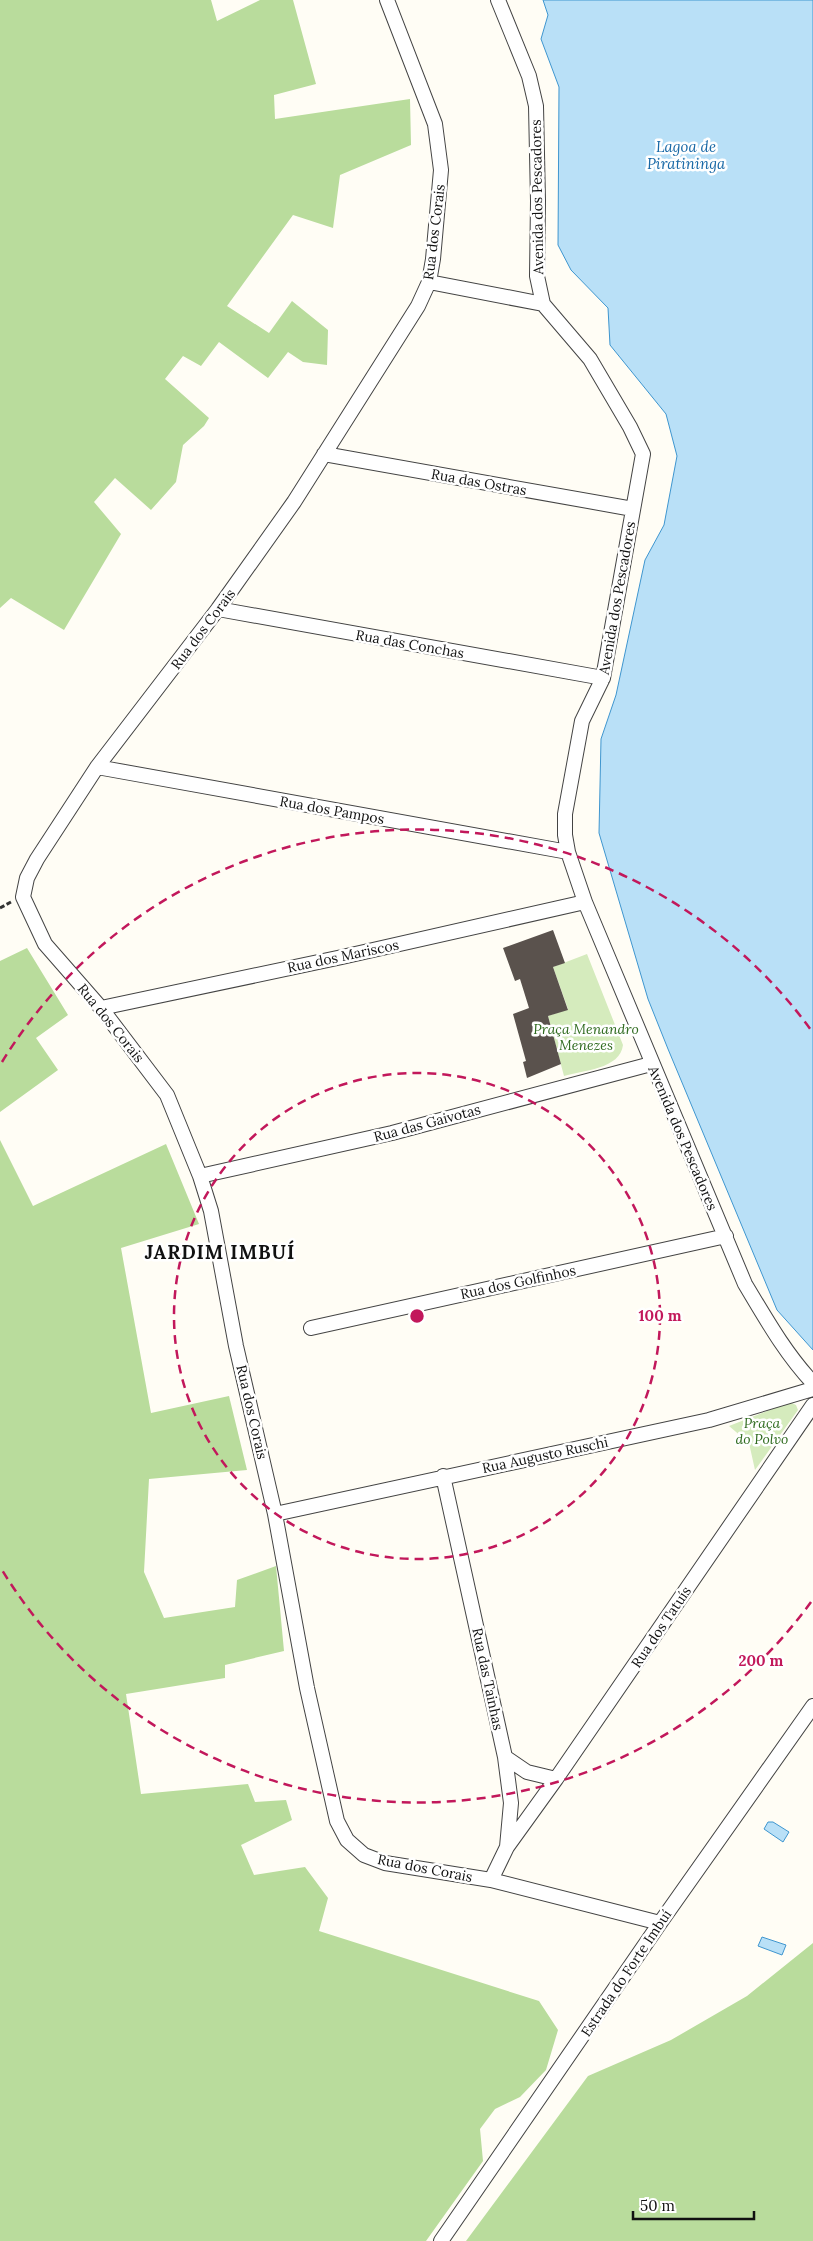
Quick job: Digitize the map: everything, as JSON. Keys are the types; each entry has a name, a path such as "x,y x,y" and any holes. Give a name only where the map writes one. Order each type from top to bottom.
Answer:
{"street":[{"name":"Rua dos Corais","path":"387,0 435,124 441,170 433,259 429,282 418,306 294,502 218,609 97,767 37,859 27,878 23,897 45,944 101,1008 167,1095 200,1176 211,1211 236,1346 275,1514 307,1688 337,1821 347,1840 364,1855 385,1863 491,1880 660,1923"},
{"name":"Avenida dos Pescadores","path":"498,0 529,76 536,106 537,276 543,304 590,359 630,427 642,454 603,678 582,721 565,814 565,835 568,852 584,902 745,1284 775,1337 794,1363 813,1383"},
{"path":"429,282 543,304"},
{"name":"Rua das Ostras","path":"324,454 633,509"},
{"name":"Rua das Conchas","path":"218,609 603,678"},
{"name":"Rua dos Pampos","path":"97,767 568,852"},
{"name":"Rua dos Mariscos","path":"101,1008 332,959 584,902"},
{"name":"Rua das Gaivotas","path":"200,1176 392,1133 651,1064"},
{"name":"Rua dos Golfinhos","path":"311,1328 726,1236"},
{"name":"Rua Augusto Ruschi","path":"275,1514 443,1476 709,1420 813,1388"},
{"name":"Rua dos Tatuís","path":"507,1848 813,1405"},
{"name":"Rua das Tainhas","path":"443,1476 505,1757 511,1803 507,1848 491,1880"},
{"name":"Estrada do Forte Imbuí","path":"441,2241 660,1923 813,1706"},
{"path":"505,1757 527,1772 556,1779"}],"green space":[{"path":"0,0 211,0 217,21 260,0 293,0 316,84 274,95 275,119 410,99 411,145 340,175 333,228 293,215 227,306 269,333 292,301 328,330 327,365 303,362 288,352 268,378 219,342 201,366 183,356 165,379 209,418 204,426 183,445 176,482 151,510 115,478 94,502 121,534 64,630 11,598 0,608"},
{"path":"27,948 68,1015 36,1038 58,1070 0,1112 0,961"},
{"name":"Praça Menandro Menezes","path":"587,954 623,1045 620,1053 608,1064 564,1076 548,1016 568,1009 553,967"},
{"path":"0,1140 33,1206 166,1144 199,1224 121,1248 151,1413 229,1396 247,1470 149,1479 144,1572 164,1618 235,1607 237,1580 276,1566 284,1651 225,1665 225,1678 126,1694 141,1794 248,1784 255,1802 286,1800 292,1820 241,1845 254,1875 305,1867 328,1898 319,1931 539,2001 558,2030 546,2070 520,2097 495,2109 480,2129 483,2161 426,2241 0,2241"},
{"name":"Praça do Polvo","path":"790,1402 796,1405 798,1410 755,1470 749,1443 729,1426"},
{"path":"813,1943 813,2241 466,2241 588,2076 671,2040 747,1996"}],"water":[{"name":"Lagoa de Piratininga","path":"543,0 813,0 813,1350 777,1310 668,1049 648,999 599,833 601,739 616,695 645,560 664,525 677,456 666,414 610,345 608,308 571,270 558,245 559,87 541,39 548,15"},
{"path":"768,1822 773,1822 789,1832 783,1842 764,1829"},
{"path":"762,1937 786,1945 782,1955 758,1946"}],"building":[{"path":"553,930 565,963 553,967 568,1010 548,1016 561,1064 527,1078 523,1062 526,1061 513,1014 529,1008 520,979 515,981 503,948"}],"district":[{"name":"JARDIM IMBUÍ","path":"220,1252"}]}
